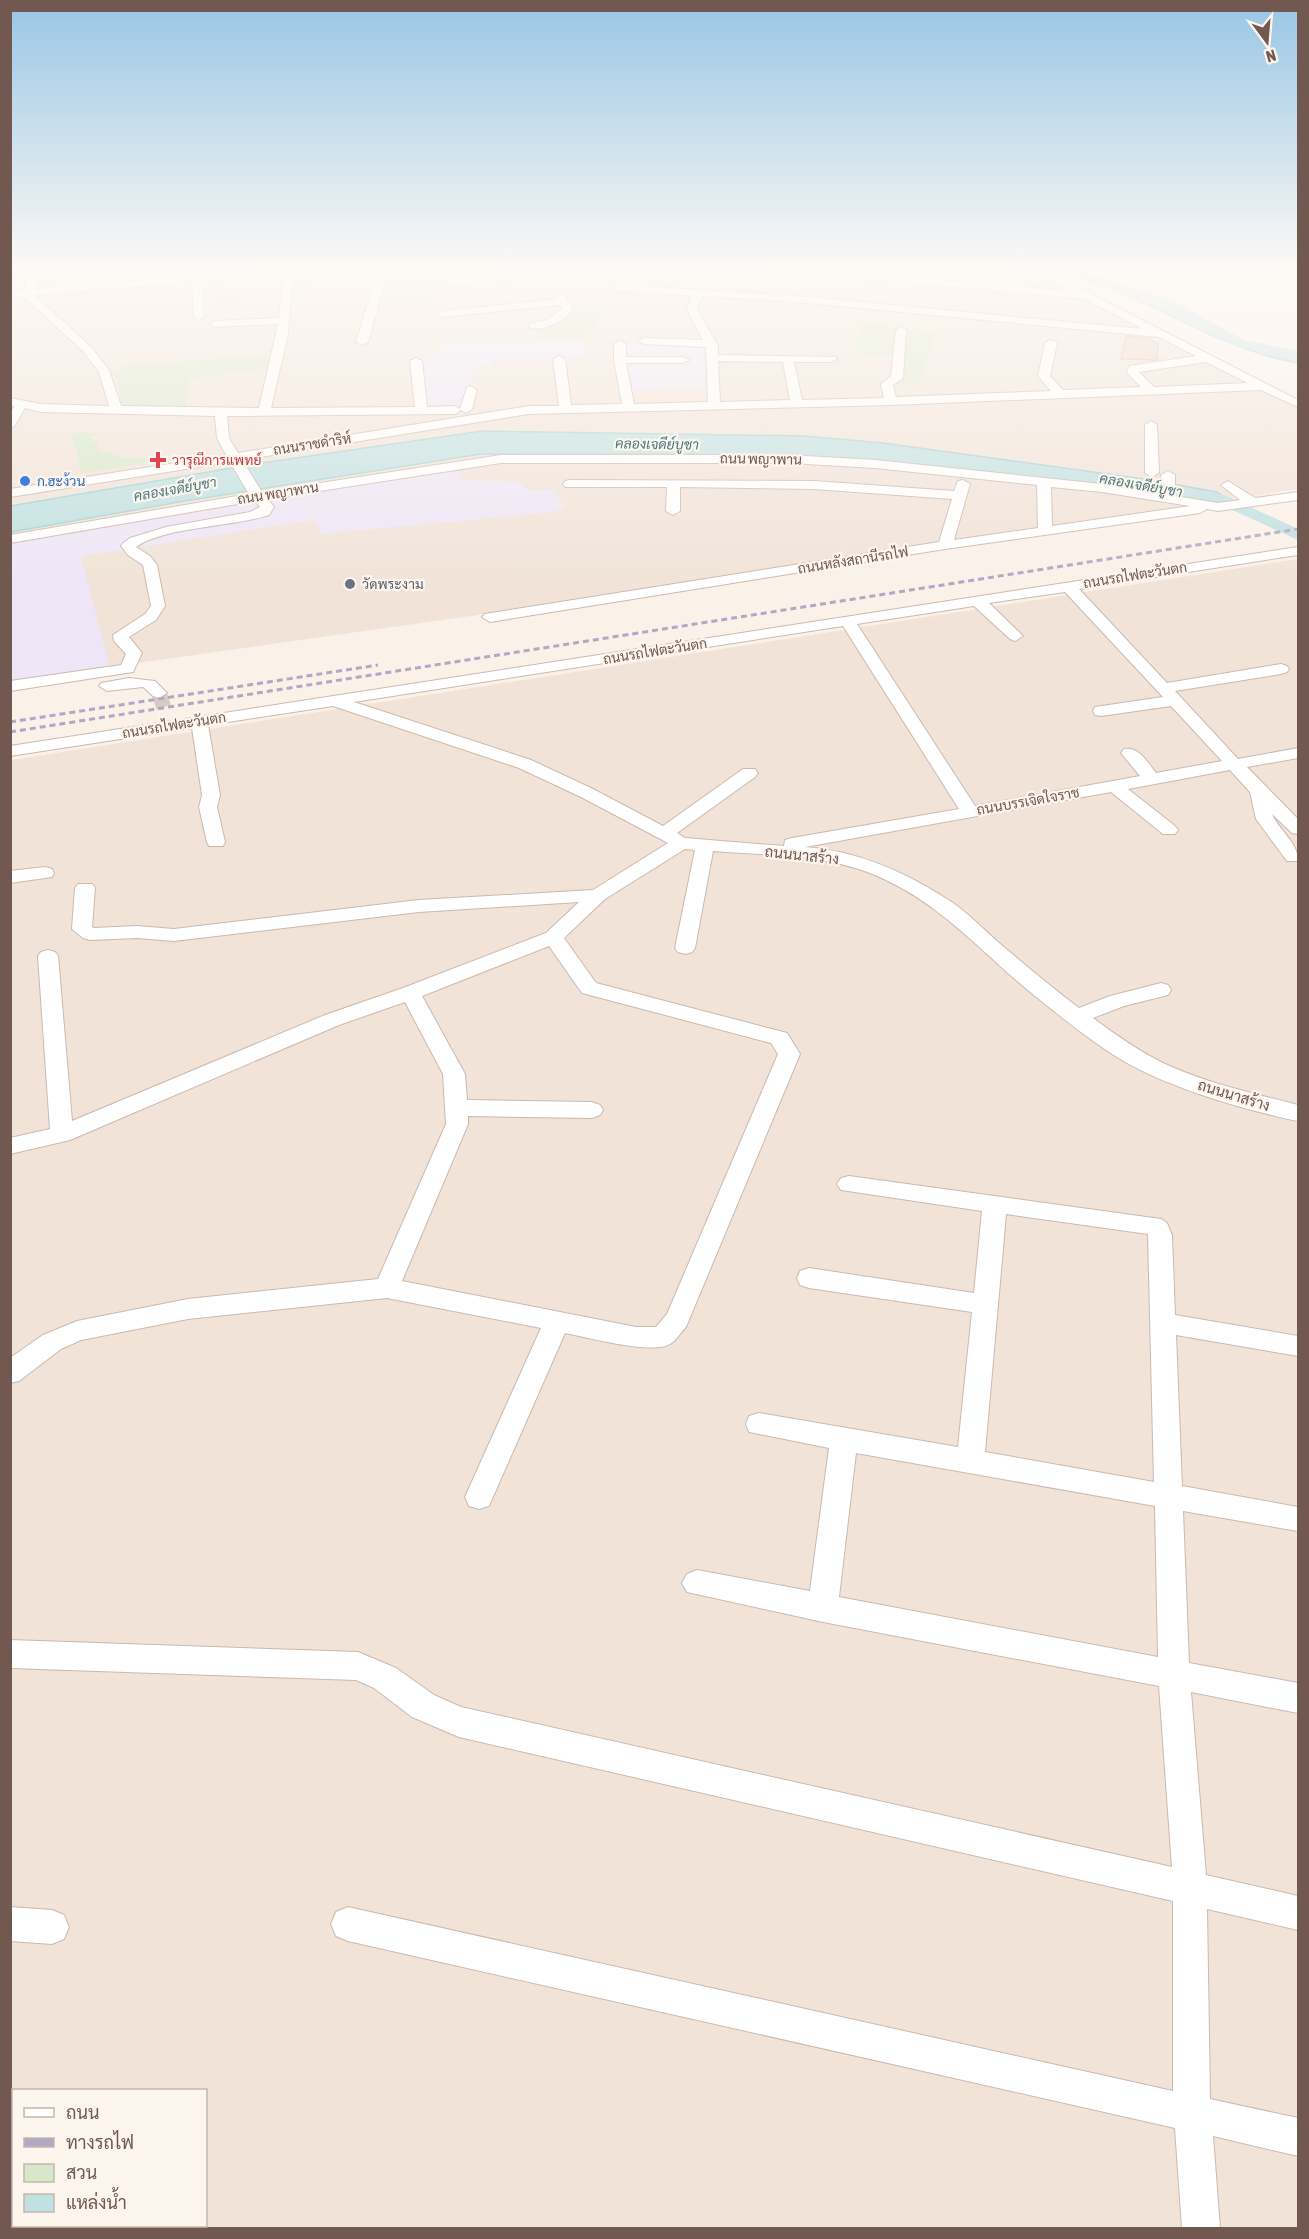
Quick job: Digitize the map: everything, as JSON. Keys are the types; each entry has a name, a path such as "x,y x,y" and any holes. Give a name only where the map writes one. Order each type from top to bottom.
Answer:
{"street":[{"path":"106,375 116,410"},
{"path":"264,412 273,375"},
{"path":"417,375 421,410"},
{"path":"561,375 565,409"},
{"path":"623,375 629,407"},
{"path":"713,375 714,406"},
{"path":"791,375 796,404"},
{"path":"891,401 887,384 897,375"},
{"path":"1044,375 1061,395"},
{"path":"1136,375 1152,391"},
{"path":"1242,375 1299,404"},
{"name":"ถนนราชดำริห์","path":"10,493 235,460 529,410 891,401 1262,386"},
{"path":"466,409 471,390"},
{"path":"10,424 16,403 41,408 220,412 529,410"},
{"path":"440,410 451,422"},
{"path":"10,686 127,669 134,653 122,641 121,635 151,616 158,606 150,565 147,559 130,550 128,546 131,542 152,535 264,512 267,507 254,492 223,438 220,412"},
{"path":"1150,425 1152,473"},
{"name":"ถนน พญาพาน","path":"10,539 254,492 501,459 789,459 875,464 1168,495 1220,507 1299,496"},
{"path":"945,545 967,474"},
{"path":"1168,476 1168,495"},
{"path":"1044,482 1045,531"},
{"path":"570,484 674,483 865,487 960,496"},
{"path":"674,483 674,511"},
{"path":"1228,486 1249,503"},
{"name":"ถนนหลังสถานีรถไฟ","path":"490,617 945,545 1220,507"},
{"name":"ถนนรถไฟตะวันตก","path":"10,751 1299,551"},
{"path":"1068,586 1259,791 1299,829"},
{"path":"977,600 1015,636"},
{"path":"847,620 970,812"},
{"path":"10,744 167,717 732,632 820,625"},
{"path":"1101,711 1281,669"},
{"path":"10,701 145,682 153,684 159,693"},
{"name":"ถนนนาสร้าง","path":"333,701 525,764 673,839 705,846 833,855 877,869 910,885 948,908 1036,986 1120,1049 1157,1069 1220,1092 1299,1113"},
{"path":"199,722 211,795 208,807 216,842"},
{"path":"1130,753 1152,779"},
{"name":"ถนนบรรเจิดใจราช","path":"757,850 1299,753"},
{"path":"10,1146 62,1134 332,1020 410,993 553,937 598,895 673,839 749,773"},
{"path":"1114,786 1170,830"},
{"path":"1259,791 1258,806 1267,823 1294,856"},
{"path":"685,948 705,846"},
{"path":"10,877 45,873"},
{"path":"85,888 82,929 90,934 137,932 161,935 249,927 419,906 598,895"},
{"path":"10,1373 52,1342 77,1331 188,1309 387,1288 636,1337 662,1337 677,1320 789,1054 778,1038 589,988 553,937"},
{"path":"48,956 62,1134"},
{"path":"1077,1017 1118,1001 1161,990"},
{"path":"387,1288 458,1124 454,1074 410,993"},
{"path":"457,1108 592,1110"},
{"path":"849,1184 1152,1225 1158,1229 1164,1323 1174,1675 1190,1890 1192,2113 1201,2229"},
{"path":"970,1461 995,1204"},
{"path":"809,1278 985,1304"},
{"path":"479,1497 557,1321"},
{"path":"1164,1323 1299,1346"},
{"path":"759,1424 1299,1519"},
{"path":"823,1608 844,1439"},
{"path":"698,1583 1299,1698"},
{"path":"10,1654 358,1666 386,1678 423,1706 459,1722 1299,1913"},
{"path":"10,1924 52,1927"},
{"path":"348,1924 1299,2137"}],"shaded area":[{"path":"11,375 1249,375 1298,402 1298,489 478,615 109,667 11,676"},
{"path":"415,375 472,375 463,408 418,409"},
{"path":"626,375 713,375 713,389 628,390"},
{"path":"457,469 462,480 520,482 528,491 553,489 565,508 551,512 321,534 314,520 81,556 109,666 11,680 11,544"},
{"path":"1298,559 1298,2228 11,2228 11,760"}],"green space":[{"path":"115,375 217,375 190,379 186,408 122,407"},
{"path":"894,375 921,375 918,383 891,384"},
{"path":"98,433 90,438 98,444 97,450 126,458 144,457 146,461 140,464 80,473 78,454 70,434"}],"water":[{"path":"482,431 804,436 883,443 1144,479 1217,492 1234,503 1219,504 946,468 784,455 481,454 185,501 11,532 11,506 255,464"}],"waterway":[{"name":"คลองเจดีย์บูชา","path":"1208,496 1222,499 1298,535"}],"tunnel":[{"path":"159,693 166,714"}],"railway":[{"path":"10,732 1298,529"},
{"path":"10,722 378,665"}],"place":[{"name":"วารุณีการแพทย์","path":"158,460"},
{"name":"ก.ฮะง้วน","path":"25,481"},
{"name":"วัดพระงาม","path":"350,584"}]}
